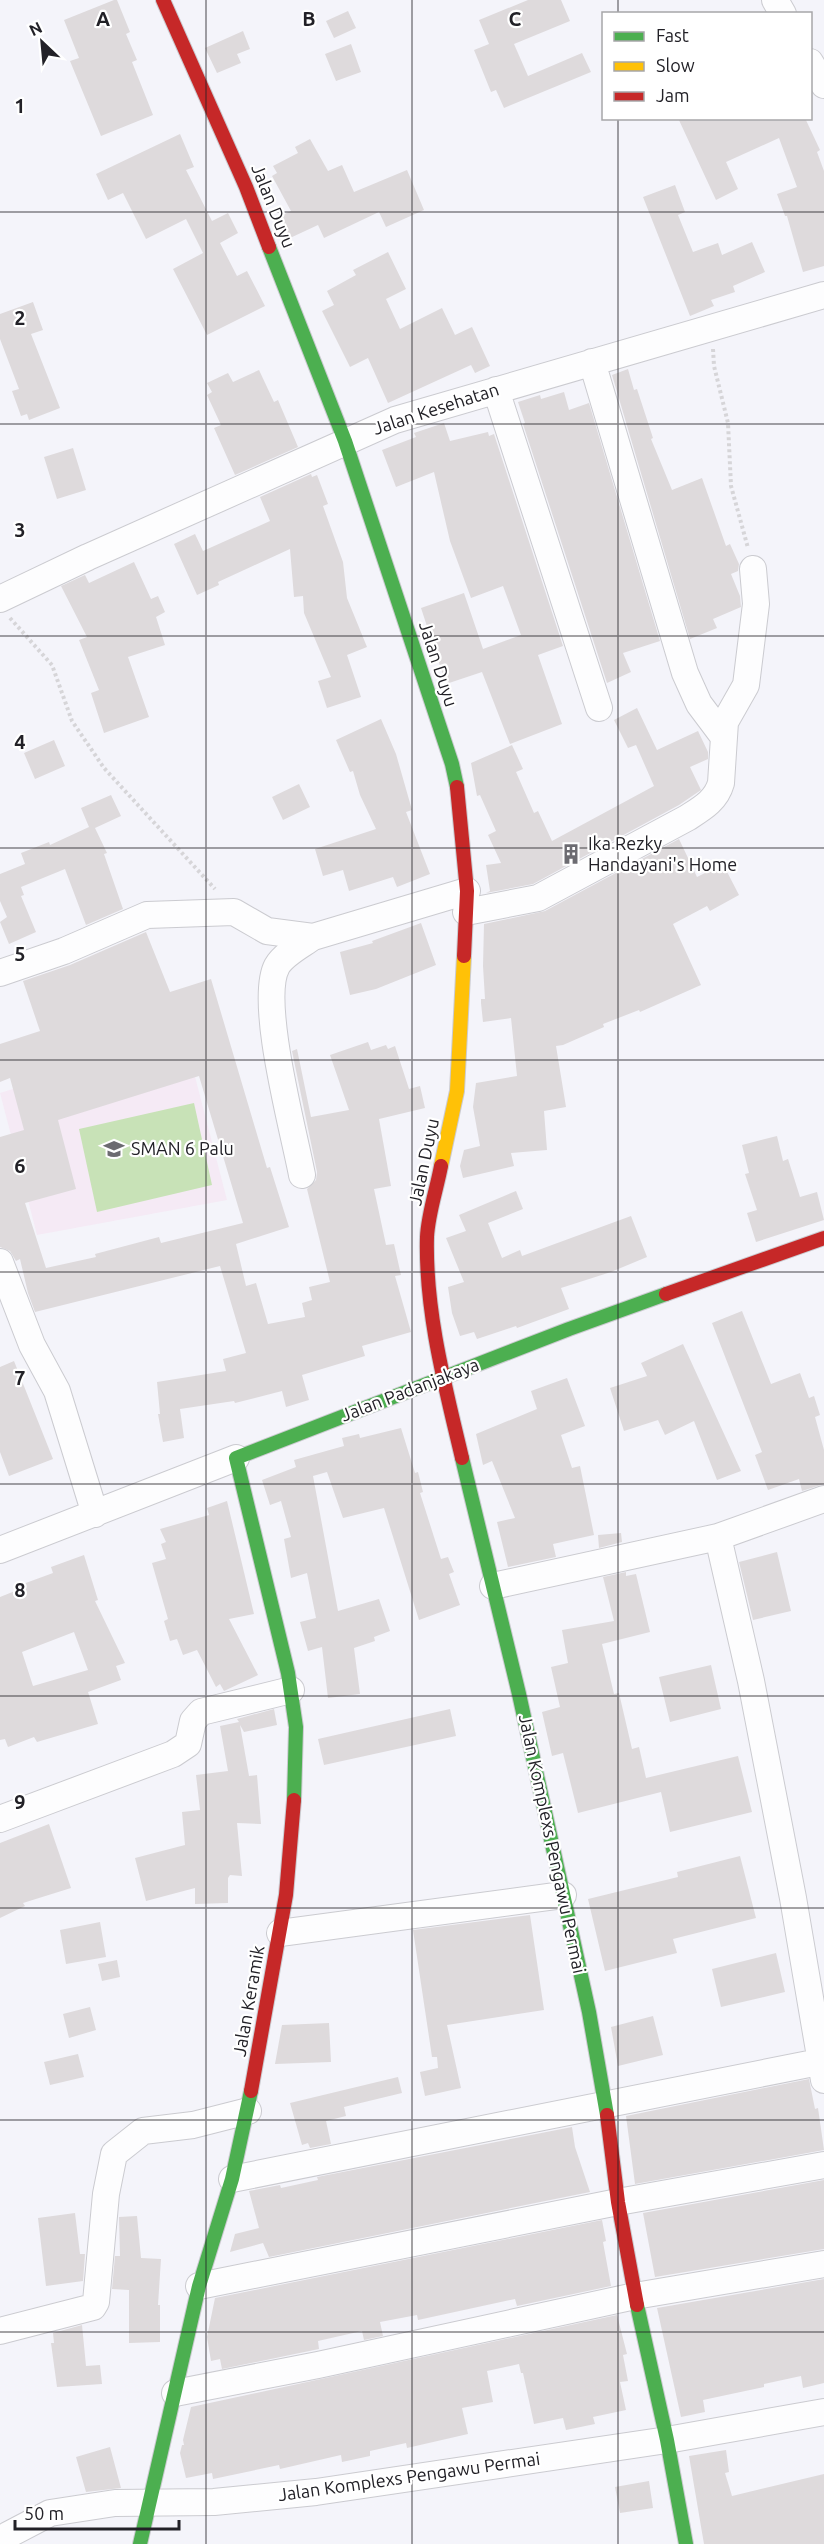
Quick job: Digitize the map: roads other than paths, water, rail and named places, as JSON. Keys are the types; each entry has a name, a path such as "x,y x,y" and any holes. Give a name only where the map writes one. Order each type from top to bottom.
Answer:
{"street":[{"name":"Jalan Duyu","path":"163,0 246,187 345,441 452,764 460,806 467,902 457,1091 426,1248 442,1377"},
{"path":"812,65 824,86"},
{"name":"Jalan Kesehatan","path":"4,607 88,557 395,420 824,295"},
{"path":"592,362 685,673 699,704 723,735"},
{"path":"496,390 598,708"},
{"path":"302,1175 272,1025 273,975 281,960 314,938 467,902 538,898 704,808 718,793 721,783 723,735 729,713 747,686 756,604 753,569"},
{"path":"0,973 64,951 147,915 234,912 267,932 314,938"},
{"name":"Jalan Padanjakaya","path":"0,1550 442,1377 824,1238"},
{"path":"0,1262 32,1345 57,1391 95,1514"},
{"name":"Jalan Komplexs Pengawu Permai","path":"442,1377 493,1586 563,1895 606,2104 618,2202 635,2296 667,2440 686,2544"},
{"name":"Jalan Keramik","path":"140,2544 199,2286 232,2179 248,2111 286,1895 296,1774 296,1727 291,1690 236,1458"},
{"path":"493,1586 718,1537 824,1499"},
{"path":"232,2179 606,2104 823,2068 794,1898 751,1681 718,1537"},
{"path":"0,1819 173,1754 188,1744 193,1721 201,1712 291,1690"},
{"path":"280,1933 563,1895"},
{"path":"0,2331 87,2310 96,2302 106,2194 114,2154 142,2131 193,2125 248,2111"},
{"path":"199,2286 618,2202 824,2165"},
{"path":"175,2393 318,2365 635,2296 824,2264"},
{"name":"Jalan Komplexs Pengawu Permai","path":"6,2544 8,2535 50,2513 115,2502 214,2502 316,2492 667,2440 824,2412"}],"place":[{"name":"Ika Rezky Handayani's Home","path":"571,854"},
{"name":"SMAN 6 Palu","path":"114,1149"}]}
